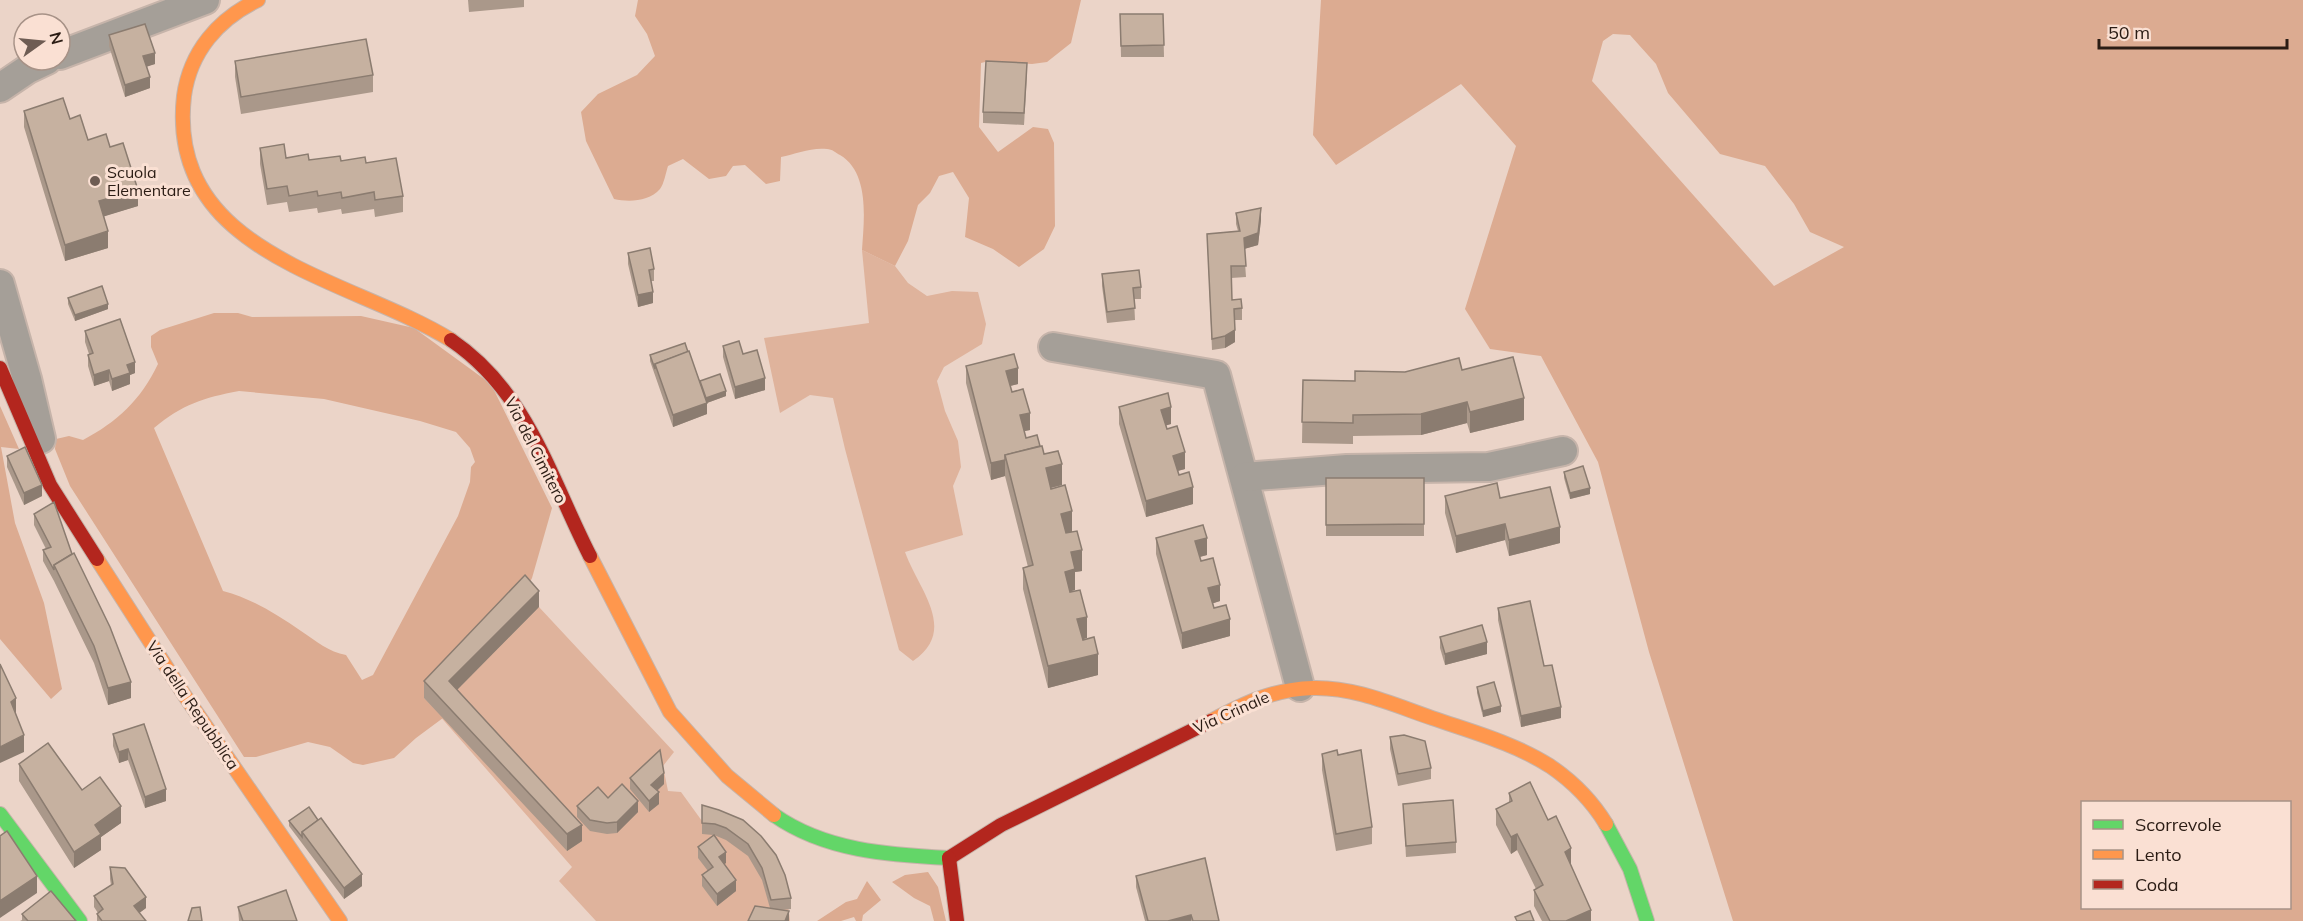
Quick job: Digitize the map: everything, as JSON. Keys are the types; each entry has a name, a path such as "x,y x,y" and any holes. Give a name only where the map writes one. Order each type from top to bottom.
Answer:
{"street":[{"path":"72,50 205,0"},
{"name":"Via del Cimitero","path":"258,0 235,13 212,33 202,44 188,73 184,131 190,162 194,177 215,212 262,250 444,335 475,357 506,391 532,434 584,547 668,710 731,782 762,809 797,829 838,844 874,852 950,858"},
{"path":"0,88 24,72"},
{"name":"Via della Repubblica","path":"0,284 27,379 50,485"},
{"path":"1053,347 1216,375 1300,687"},
{"name":"Via della Repubblica","path":"0,368 50,485 185,696 340,921"},
{"path":"1244,477 1347,469 1489,467 1563,451"},
{"name":"Via Crinale","path":"950,858 1001,825 1258,697 1300,687 1334,688 1368,695 1518,749 1554,769 1580,791 1601,815 1627,860 1647,921"},
{"path":"0,814 80,921"},
{"path":"950,858 957,921"}],"shaded area":[{"path":"638,0 1081,0 1071,43 1047,62 1032,64 989,61 981,63 979,127 998,152 1033,127 1048,129 1054,143 1055,226 1044,249 1019,267 993,249 965,237 969,198 953,172 939,176 930,193 918,205 908,241 895,266 862,250 864,212 861,185 850,163 829,149 810,150 781,157 780,181 766,184 745,165 733,166 726,176 709,179 683,159 668,166 661,187 650,196 632,201 614,199 586,141 581,112 598,94 637,75 655,56 647,34 635,16"},
{"path":"1321,0 2303,0 2303,921 1733,921 1649,652 1598,462 1541,356 1490,349 1465,309 1516,146 1461,84 1336,165 1313,135","holes":["1613,34 1630,35 1656,64 1668,93 1720,154 1765,166 1794,204 1810,232 1844,247 1774,286 1592,81 1603,41"]},
{"path":"862,250 895,266 908,283 927,296 952,291 978,292 986,324 982,344 944,367 937,381 945,411 958,441 961,467 953,486 963,535 905,552 931,609 934,623 933,636 926,649 913,661 899,650 833,398 810,395 780,413 764,338 869,323"},
{"path":"214,313 238,313 252,317 361,316 414,328 491,384 552,508 532,578 525,592 424,698 443,718 394,758 363,765 353,763 330,747 308,742 256,757 244,757 70,486 55,449 56,439 69,436 83,440 107,426 127,409 144,389 158,364 151,347 151,336 160,330","holes":["239,391 324,399 420,421 456,432 470,448 475,462 471,467 470,482 458,516 373,675 362,680 346,655 323,646 264,608 223,591 154,428 174,413 194,403"]},
{"path":"0,406 19,449 1,447 15,523 44,603 62,689 51,699 0,639"},
{"path":"525,592 674,752 663,766 668,791 681,792 702,821 721,823 786,889 790,921 596,921 559,881 572,867 424,698"},
{"path":"928,872 938,887 946,921 934,921 930,906 892,882 905,875"},
{"path":"867,881 881,900 863,915 862,921 856,921 854,917 841,921 817,921 846,902 857,899"}],"building":[{"path":"1120,14 1163,14 1164,45 1121,46"},
{"path":"145,24 155,53 143,56 150,77 125,85 109,35"},
{"path":"366,39 373,75 241,97 235,61"},
{"path":"986,61 1027,63 1024,113 983,112"},
{"path":"63,98 70,119 80,115 88,140 106,134 110,147 123,143 138,190 99,201 108,231 65,245 24,111"},
{"path":"284,144 286,158 308,154 309,160 340,156 341,161 365,157 366,163 396,158 403,196 375,200 374,192 342,198 341,192 318,196 317,191 289,196 287,186 267,189 260,148"},
{"path":"1261,208 1258,233 1244,238 1246,266 1231,266 1232,300 1241,299 1242,308 1234,309 1235,330 1225,336 1212,339 1207,234 1240,231 1236,213"},
{"path":"650,248 654,269 649,270 653,292 638,295 628,253"},
{"path":"1139,270 1141,287 1133,288 1135,308 1107,312 1102,274"},
{"path":"102,286 108,304 75,315 68,298"},
{"path":"120,319 135,362 127,365 130,373 112,379 109,370 94,375 88,355 93,353 85,331"},
{"path":"739,341 743,354 757,350 765,378 735,387 723,346"},
{"path":"685,343 688,352 655,364 655,369 650,355"},
{"path":"689,351 707,403 673,415 655,364"},
{"path":"1014,354 1018,368 1006,371 1012,392 1023,389 1030,413 1020,415 1026,438 1037,435 1040,446 1005,455 1005,460 991,463 966,366"},
{"path":"1513,357 1524,398 1470,412 1467,402 1421,414 1353,415 1353,423 1302,422 1303,380 1355,381 1355,371 1405,372 1459,358 1462,370"},
{"path":"720,374 726,391 706,398 700,381"},
{"path":"1168,393 1171,407 1161,410 1167,429 1177,426 1185,452 1173,456 1179,475 1189,472 1193,487 1146,501 1119,407"},
{"path":"1042,446 1044,454 1058,451 1062,464 1046,468 1051,489 1065,485 1072,511 1061,514 1066,533 1077,531 1082,550 1071,552 1075,569 1065,572 1070,592 1080,590 1087,617 1077,619 1083,640 1094,637 1098,654 1048,666 1023,568 1033,565 1005,455"},
{"path":"25,447 42,485 24,493 7,456"},
{"path":"1583,466 1590,488 1570,493 1564,472"},
{"path":"1326,478 1424,478 1424,524 1326,525"},
{"path":"1497,483 1500,498 1550,487 1560,527 1509,540 1505,524 1456,536 1445,496"},
{"path":"54,502 72,554 54,565 54,570 43,550 51,547 34,514"},
{"path":"1203,525 1207,538 1195,541 1201,561 1213,558 1220,585 1208,588 1214,608 1226,605 1230,619 1182,633 1156,538"},
{"path":"74,553 110,627 131,682 108,688 94,646 54,565"},
{"path":"525,575 539,591 449,681 582,825 567,834 424,681"},
{"path":"1530,601 1544,666 1552,665 1561,707 1521,716 1498,608"},
{"path":"1482,625 1487,642 1445,654 1440,637"},
{"path":"0,664 16,698 11,702 24,735 0,747"},
{"path":"1494,682 1501,706 1483,711 1477,687"},
{"path":"144,724 166,789 145,797 128,749 119,752 113,734"},
{"path":"1404,735 1425,741 1431,768 1398,774 1390,737"},
{"path":"48,743 82,790 100,777 121,806 95,825 101,834 74,852 19,764"},
{"path":"660,750 664,773 651,785 659,792 649,801 630,778"},
{"path":"1337,750 1338,755 1361,750 1372,827 1336,834 1322,754"},
{"path":"1530,782 1548,820 1556,816 1571,848 1565,852 1591,910 1566,921 1550,921 1534,890 1543,885 1517,834 1511,837 1496,809 1512,801 1509,793"},
{"path":"622,784 638,801 617,822 590,820 577,806 598,787 608,798"},
{"path":"1453,800 1456,842 1406,846 1403,804"},
{"path":"702,805 743,820 761,836 776,855 785,875 791,898 771,900 762,868 748,844 726,828 702,823"},
{"path":"309,807 318,820 302,832 302,837 289,821"},
{"path":"321,818 362,874 344,888 302,832"},
{"path":"7,831 37,876 0,901 0,836"},
{"path":"714,835 726,852 719,857 736,880 717,894 702,875 713,867 698,847"},
{"path":"1205,858 1219,921 1193,921 1191,915 1168,921 1148,921 1136,876"},
{"path":"110,867 125,868 146,897 134,906 146,921 102,921 97,914 103,909 94,896 113,884"},
{"path":"286,890 297,921 243,921 238,907"},
{"path":"51,891 76,921 28,921 22,914"},
{"path":"755,906 789,911 785,921 748,921"},
{"path":"200,907 202,921 188,921 192,908"},
{"path":"1530,911 1534,921 1517,921 1515,917"}],"traffic: fast":[{"path":"0,814 80,921"},
{"path":"774,815 794,827 836,844 881,853 949,858"},
{"path":"1606,824 1630,869 1647,921"}],"traffic: slow":[{"path":"258,0 230,17 208,39 192,65 187,80 184,96 186,150 204,192 234,226 272,254 317,277 410,318 451,340"},
{"path":"590,556 670,712 727,776 774,815"},
{"path":"97,559 185,696 340,921"},
{"path":"1211,721 1248,703 1285,691 1313,688 1344,690 1389,703 1492,739 1536,758 1574,785 1588,799 1606,824"}],"traffic: jam":[{"path":"451,340 477,361 500,385 518,411 549,467 590,556"},
{"path":"0,368 50,485 97,559"},
{"path":"949,858 1001,825 1211,721"},
{"path":"949,858 957,921"}],"place":[{"name":"Scuola Elementare","path":"95,181"}]}
